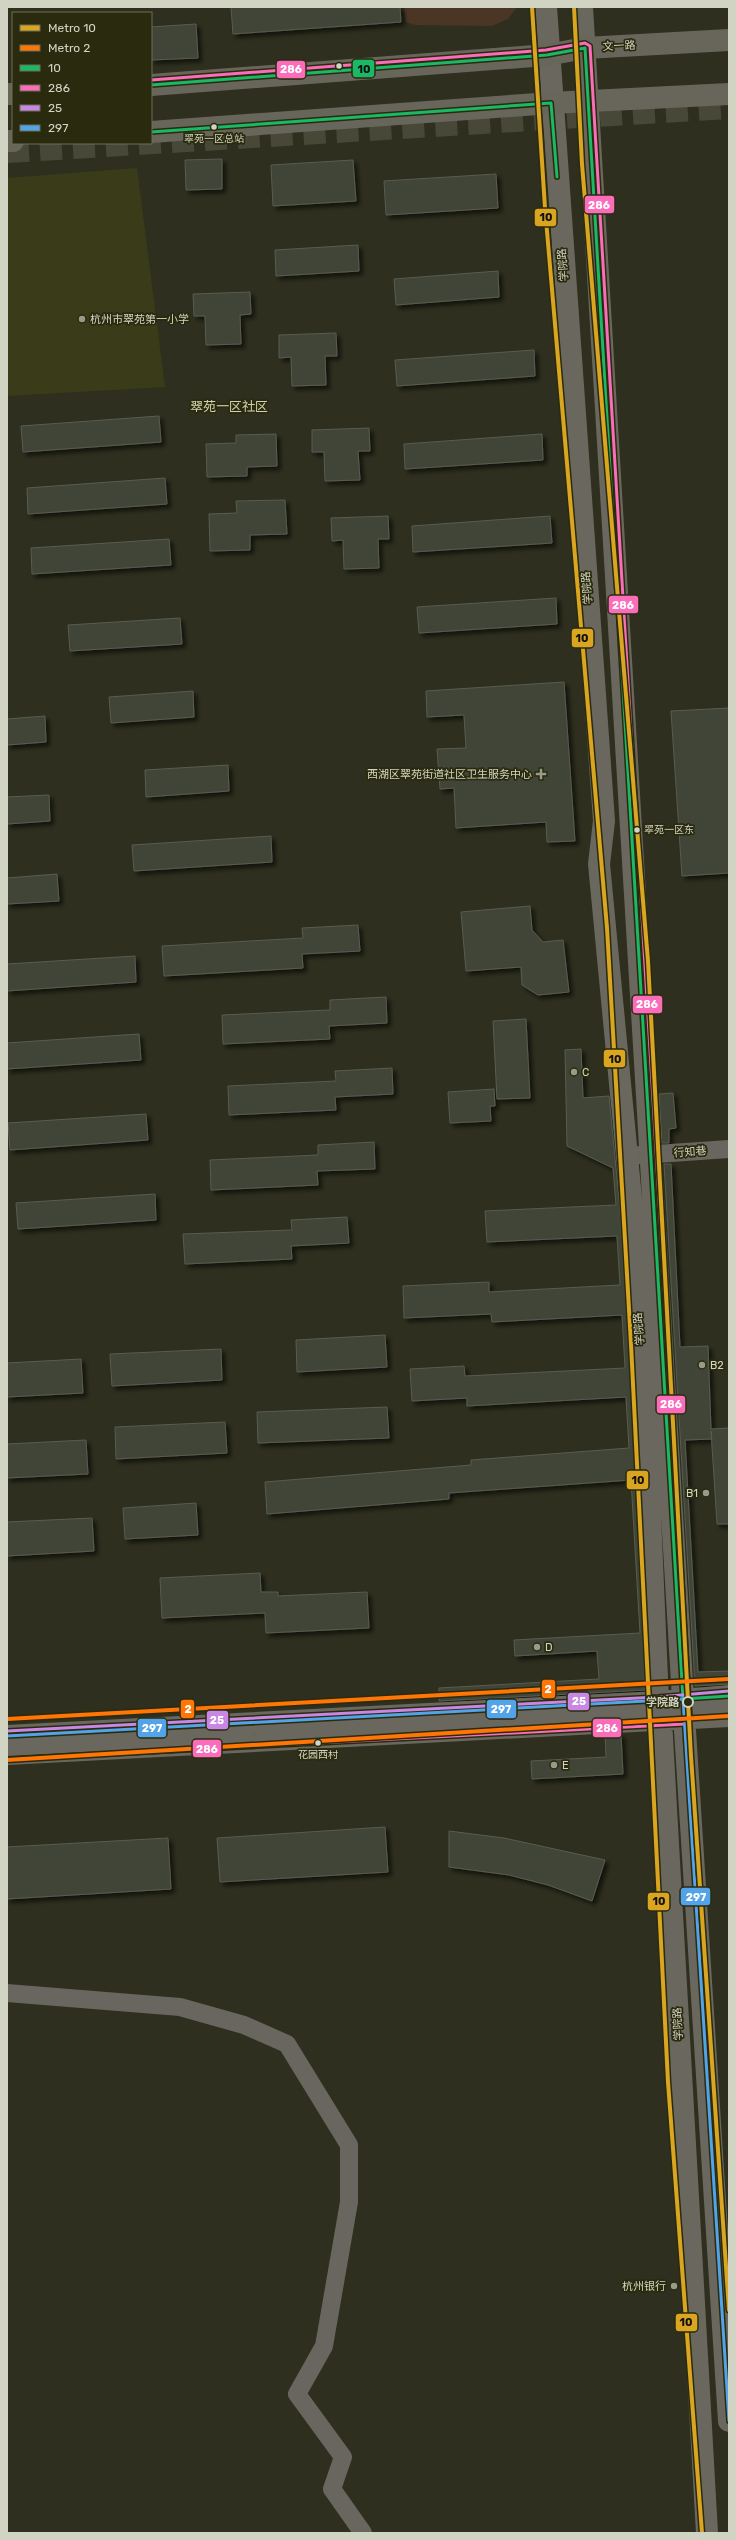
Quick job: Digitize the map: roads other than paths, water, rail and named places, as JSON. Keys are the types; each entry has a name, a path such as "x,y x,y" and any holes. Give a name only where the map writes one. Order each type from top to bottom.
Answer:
{"main road":[{"name":"学院路","path":"546,7 551,103 604,820 598,864 627,1156 649,1492 659,1711 707,2533"},
{"name":"学院路","path":"582,7 684,1709 729,2421"},
{"name":"文一路","path":"152,85 548,55 585,48 729,40"},
{"path":"152,132 551,103 729,94"},
{"path":"7,1754 684,1709 729,1696"},
{"path":"684,1709 729,1716"},
{"path":"7,1736 659,1711"}],"street":[{"name":"行知巷","path":"627,1156 729,1149"},
{"path":"7,1993 180,2007 244,2025 287,2044 349,2145 349,2202 324,2346 298,2394 343,2457 332,2489 363,2533"}],"tunnel":[{"path":"152,143 729,108"},
{"path":"7,152 138,144"}],"metro line":[{"name":"10","path":"532,7 545,208 607,928 631,1344 668,2082 702,2533"},
{"name":"10","path":"574,7 582,164 648,961 691,1756 729,2310"},
{"name":"2","path":"7,1719 729,1679"},
{"name":"2","path":"7,1760 729,1716"}],"place":[{"name":"翠苑一区总站","path":"214,127"},
{"name":"杭州市翠苑第一小学","path":"82,319"},
{"name":"西湖区翠苑街道社区卫生服务中心","path":"541,774"},
{"name":"翠苑一区东","path":"637,830"},
{"name":"C","path":"574,1072"},
{"name":"B2","path":"702,1365"},
{"name":"B1","path":"706,1493"},
{"name":"D","path":"537,1647"},
{"name":"学院路","path":"688,1702"},
{"name":"花园西村","path":"318,1743"},
{"name":"E","path":"554,1765"},
{"name":"杭州银行","path":"674,2286"}],"district":[{"name":"翠苑一区社区","path":"229,406"}]}
